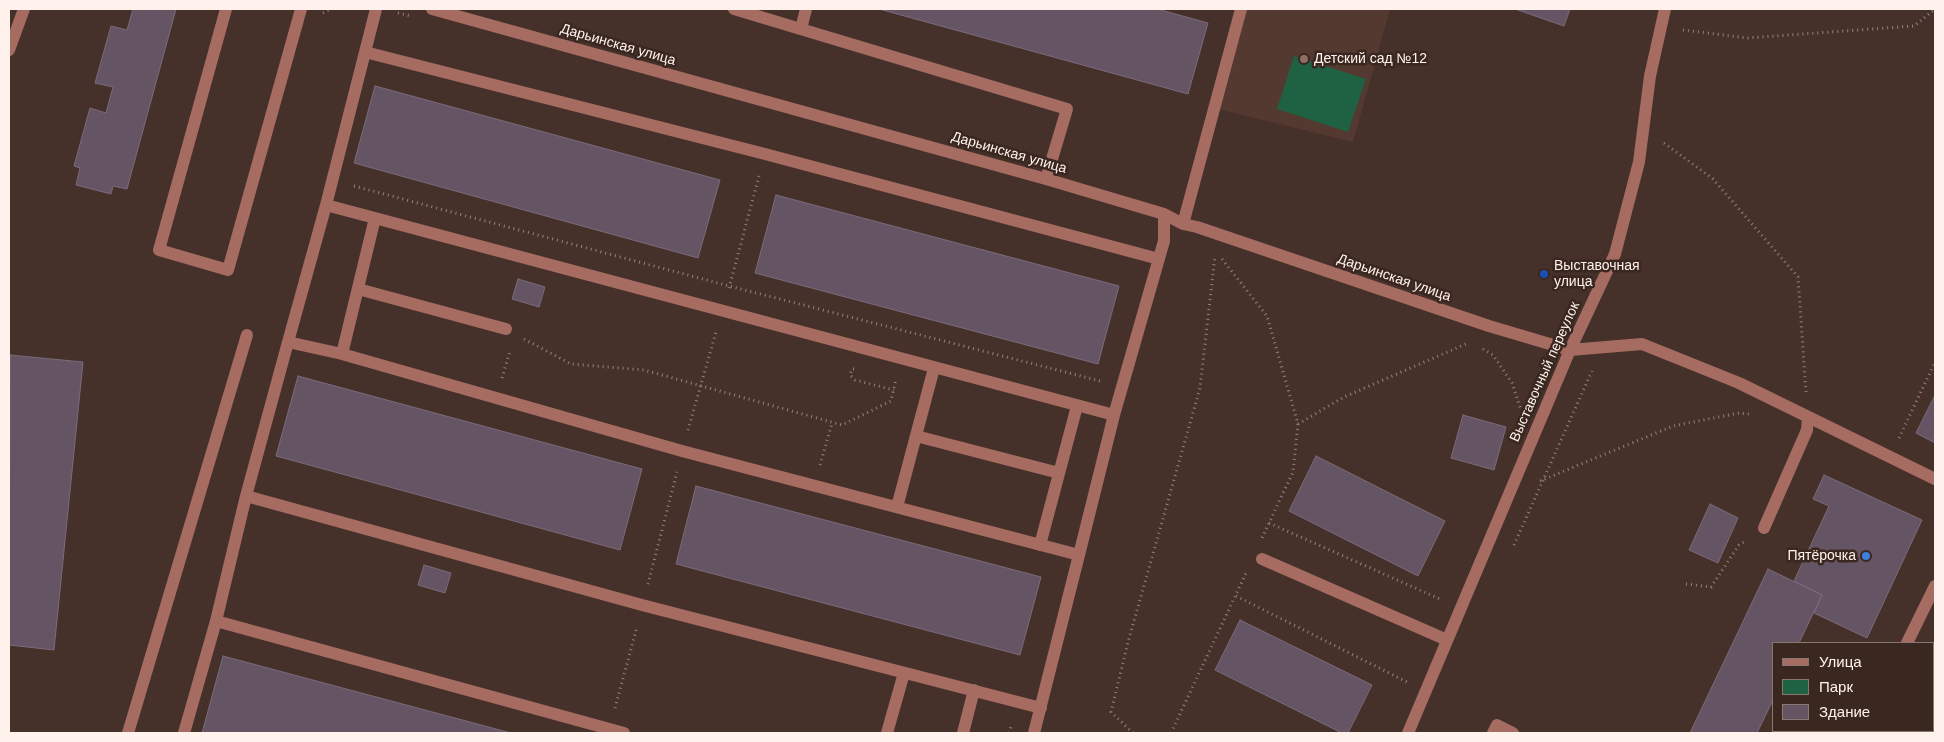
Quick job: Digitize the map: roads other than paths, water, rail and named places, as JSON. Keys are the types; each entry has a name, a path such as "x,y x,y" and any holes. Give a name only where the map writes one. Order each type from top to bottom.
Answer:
{"street":[{"path":"9,50 13,26 24,9"},
{"path":"226,9 159,250 228,270 301,9"},
{"path":"184,733 216,622 246,496 326,205 376,9"},
{"name":"Дарьинская улица","path":"432,9 1046,179 1164,214 1183,224 1206,230 1489,326 1570,350"},
{"path":"734,9 1067,109 1046,179"},
{"path":"801,29 806,9"},
{"path":"1183,224 1241,9"},
{"name":"Выставочный переулок","path":"1408,733 1441,637 1509,494 1570,350 1615,254 1639,162 1650,76 1665,9"},
{"path":"365,52 765,154 1159,259"},
{"path":"326,205 1114,415"},
{"path":"1034,733 1114,415 1164,241 1164,214"},
{"path":"342,354 375,218"},
{"path":"358,289 511,332"},
{"path":"128,733 246,335"},
{"path":"288,342 342,354 682,451 1078,555"},
{"path":"1570,350 1642,344 1739,383 1935,479"},
{"path":"897,507 934,368"},
{"path":"1040,545 1077,406"},
{"path":"1764,528 1807,430 1808,417"},
{"path":"916,436 1059,473"},
{"path":"246,496 642,605 1041,708"},
{"path":"1262,559 1441,637"},
{"path":"1907,642 1935,586"},
{"path":"216,622 624,733"},
{"path":"887,733 904,673"},
{"path":"963,733 974,690"},
{"path":"1493,733 1496,725 1512,733"}],"place":[{"name":"Детский сад №12","path":"1304,59"},
{"name":"Выставочная улица","path":"1544,274"},
{"name":"Пятёрочка","path":"1866,556"}]}
